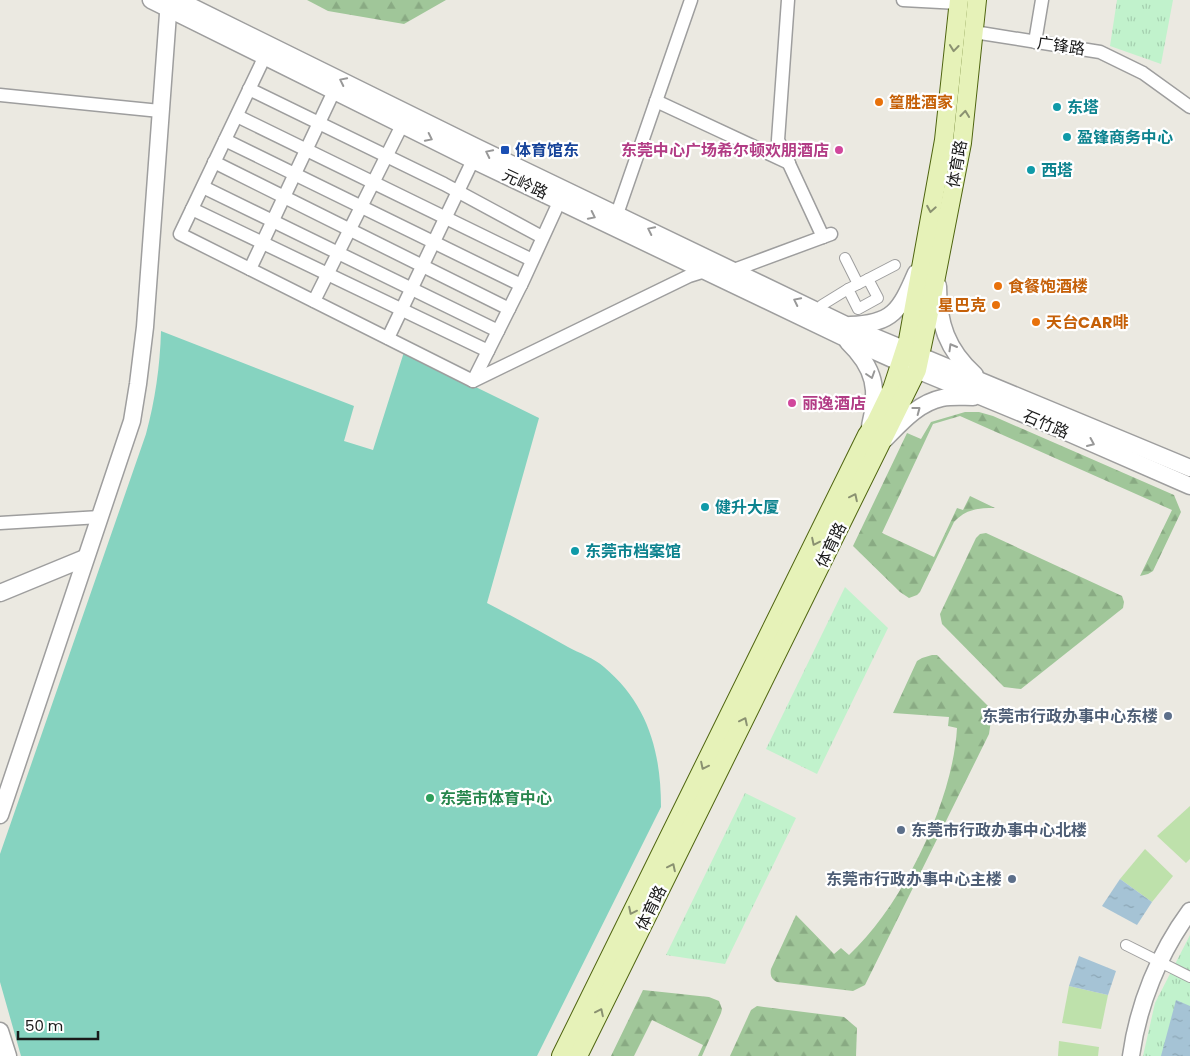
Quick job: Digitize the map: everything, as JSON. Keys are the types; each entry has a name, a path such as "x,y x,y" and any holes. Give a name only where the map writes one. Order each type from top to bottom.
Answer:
{"main road":[{"name":"体育路","path":"578,1056 874,439 880,413 911,360 930,264 962,142 977,0"},
{"name":"体育路","path":"930,264 959,2"},
{"name":"体育路","path":"561,1056 874,439"}],"street":[{"name":"元岭路","path":"150,0 172,3 617,214 734,270 846,331"},
{"path":"617,214 691,0"},
{"path":"734,270 827,235 778,140 788,0"},
{"path":"902,0 959,2"},
{"path":"1036,42 1042,0"},
{"name":"元岭路","path":"172,3 266,56 474,160 706,271 911,360"},
{"path":"0,815 132,421 145,327 160,111 172,3"},
{"name":"广锋路","path":"974,32 1100,52 1143,73 1190,107"},
{"path":"266,56 180,234 473,381"},
{"path":"249,89 459,192 542,237"},
{"path":"250,269 334,90"},
{"path":"0,95 160,111"},
{"path":"656,101 789,163"},
{"path":"237,116 532,260"},
{"path":"314,301 402,125"},
{"path":"225,140 521,285"},
{"path":"388,338 474,160"},
{"path":"214,162 509,308"},
{"path":"202,187 498,330"},
{"path":"473,381 521,285 560,200"},
{"path":"192,209 488,351"},
{"path":"845,258 858,309 878,298 868,279"},
{"path":"874,439 874,383 868,366 846,331 880,322 894,313 930,264"},
{"path":"874,439 910,416 924,404 942,398 983,390 950,346 942,326 930,264"},
{"path":"822,305 895,265"},
{"path":"473,381 689,276 706,271"},
{"path":"869,303 875,316"},
{"name":"石竹路","path":"911,360 983,390 1190,468"},
{"name":"石竹路","path":"983,390 1190,486"},
{"path":"0,523 100,517"},
{"path":"0,593 85,558"},
{"path":"1131,1056 1140,1014 1160,962 1190,911"},
{"path":"1126,945 1190,976"},
{"path":"0,1031 8,1056"}],"green space":[{"path":"307,0 446,0 404,24 328,11"},
{"path":"1117,0 1173,0 1161,64 1110,46"},
{"name":"东莞市体育中心","path":"161,331 354,406 344,441 373,450 404,352 539,418 487,603 596,661 619,681 641,713 655,748 661,807 537,1056 21,1056 0,982 0,854 146,434 160,358"},
{"path":"965,412 979,412 993,416 1174,495 1181,512 1153,571 1140,576 1172,510 960,416 933,424 882,533 934,557 957,508 963,510 970,496 995,508 983,508 963,514 954,522 920,592 909,598 900,592 853,546 907,433 921,439 931,422"},
{"path":"986,533 1122,596 1124,602 1123,608 1021,689 1004,687 942,624 940,614 976,538 980,534"},
{"path":"845,587 888,628 817,774 766,749"},
{"path":"937,655 988,706 992,714 989,734 865,985 853,991 777,982 771,977 771,969 796,915 834,954 841,948 849,955 869,934 888,909 922,850 946,787 957,728 948,726 949,717 893,713 917,661"},
{"path":"745,793 796,818 725,964 666,955"},
{"path":"1190,806 1190,859 1186,863 1157,836"},
{"path":"1145,849 1173,876 1152,902 1120,879"},
{"path":"1190,935 1190,1056 1143,1056 1155,1003"},
{"path":"1069,986 1108,995 1101,1029 1062,1023"},
{"path":"643,990 709,997 719,1001 722,1009 721,1013 702,1056 698,1056 703,1045 652,1020 634,1056 611,1056"},
{"path":"757,1006 844,1017 857,1028 856,1056 730,1056 751,1010"},
{"path":"1059,1041 1099,1047 1098,1056 1058,1056"}],"water":[{"path":"1120,879 1152,902 1137,925 1102,906"},
{"path":"1079,956 1116,971 1108,995 1069,986"},
{"path":"1176,1000 1190,1006 1190,1056 1161,1056"}],"place":[{"name":"篁胜酒家","path":"879,102"},
{"name":"东塔","path":"1057,107"},
{"name":"盈锋商务中心","path":"1067,137"},
{"name":"体育馆东","path":"505,150"},
{"name":"东莞中心广场希尔顿欢朋酒店","path":"839,150"},
{"name":"西塔","path":"1031,170"},
{"name":"食餐饱酒楼","path":"998,286"},
{"name":"星巴克","path":"996,305"},
{"name":"天台CAR啡","path":"1036,322"},
{"name":"丽逸酒店","path":"792,403"},
{"name":"健升大厦","path":"705,507"},
{"name":"东莞市档案馆","path":"575,551"},
{"name":"东莞市行政办事中心东楼","path":"1168,716"},
{"name":"东莞市体育中心","path":"430,798"},
{"name":"东莞市行政办事中心北楼","path":"901,830"},
{"name":"东莞市行政办事中心主楼","path":"1012,879"}]}
